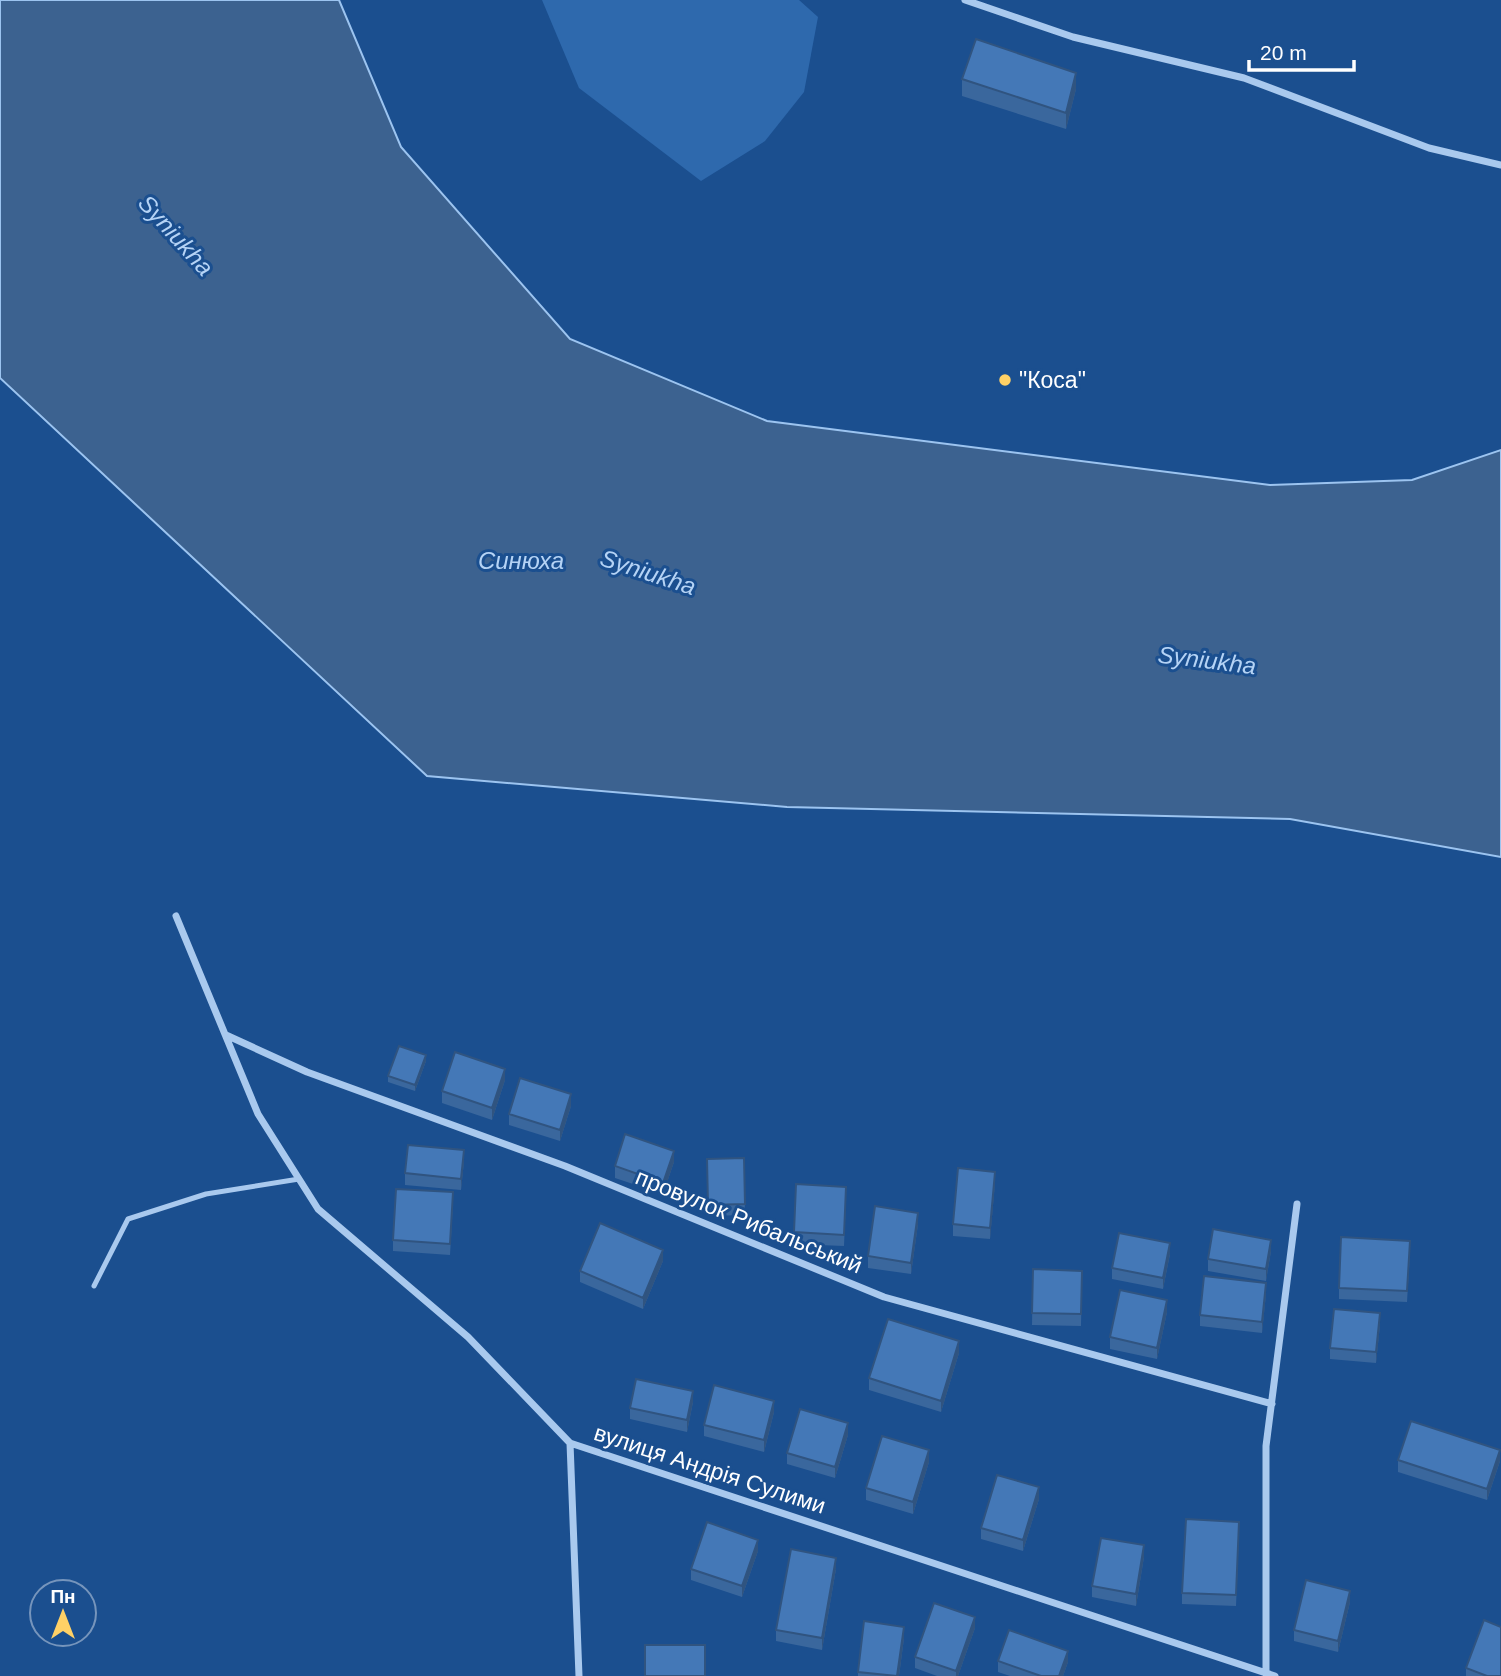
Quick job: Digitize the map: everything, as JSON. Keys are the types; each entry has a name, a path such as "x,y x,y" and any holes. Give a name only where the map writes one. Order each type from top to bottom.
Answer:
{"street":[{"path":"965,0 1073,37 1244,78 1429,148 1501,165"},
{"name":"вулиця Андрія Сулими","path":"176,916 258,1114 318,1209 468,1338 570,1443 1275,1676"},
{"name":"провулок Рибальський","path":"226,1035 307,1072 565,1166 884,1297 1272,1404"},
{"path":"1266,1674 1266,1446 1297,1204"},
{"path":"570,1443 579,1676"}],"lane":[{"path":"94,1286 128,1219 206,1194 299,1179"}],"shaded area":[{"path":"542,0 799,0 818,17 804,92 765,141 701,181 579,88"}],"water":[{"name":"Синюха","path":"0,0 339,0 401,147 570,339 767,421 1270,485 1412,480 1501,450 1501,857 1290,819 787,807 427,776 0,378"}],"building":[{"path":"976,39 1076,73 1066,113 962,79"},
{"path":"399,1046 426,1055 415,1085 388,1076"},
{"path":"455,1052 505,1069 492,1108 442,1091"},
{"path":"520,1078 571,1094 560,1130 509,1114"},
{"path":"625,1134 674,1151 663,1183 615,1166"},
{"path":"408,1145 464,1150 461,1179 405,1173"},
{"path":"744,1158 745,1204 708,1205 707,1159"},
{"path":"958,1168 995,1172 990,1228 953,1224"},
{"path":"796,1184 846,1187 844,1235 794,1232"},
{"path":"396,1189 453,1192 450,1244 393,1240"},
{"path":"875,1206 918,1213 911,1263 868,1256"},
{"path":"600,1223 663,1250 643,1298 580,1271"},
{"path":"1213,1229 1271,1240 1266,1269 1208,1259"},
{"path":"1119,1233 1170,1243 1163,1278 1112,1268"},
{"path":"1341,1237 1410,1241 1407,1291 1339,1288"},
{"path":"1033,1269 1082,1271 1081,1314 1032,1313"},
{"path":"1204,1276 1266,1283 1262,1322 1200,1315"},
{"path":"1120,1290 1167,1300 1157,1348 1110,1337"},
{"path":"1334,1309 1380,1313 1376,1352 1330,1348"},
{"path":"888,1319 959,1341 941,1401 869,1378"},
{"path":"636,1379 693,1391 687,1420 630,1408"},
{"path":"714,1385 774,1401 764,1440 704,1425"},
{"path":"800,1409 848,1423 835,1467 787,1453"},
{"path":"1411,1421 1500,1450 1487,1489 1398,1460"},
{"path":"882,1436 929,1450 913,1502 866,1488"},
{"path":"997,1475 1039,1487 1023,1540 981,1528"},
{"path":"1186,1519 1239,1522 1236,1595 1182,1593"},
{"path":"707,1522 758,1540 742,1586 691,1569"},
{"path":"1101,1538 1144,1545 1136,1594 1092,1586"},
{"path":"791,1549 836,1558 822,1638 776,1630"},
{"path":"1306,1580 1350,1591 1338,1641 1294,1630"},
{"path":"934,1603 975,1617 956,1671 915,1657"},
{"path":"1484,1620 1501,1627 1501,1676 1487,1676 1466,1668"},
{"path":"864,1621 904,1627 897,1676 858,1672"},
{"path":"1009,1630 1068,1651 1059,1676 1041,1676 998,1661"},
{"path":"645,1645 705,1645 705,1676 645,1676"}],"place":[{"name":"\"Коса\"","path":"1005,380"}],"water label":[{"name":"Syniukha","path":"176,235"},
{"name":"Syniukha","path":"648,572"},
{"name":"Syniukha","path":"1207,660"}]}
